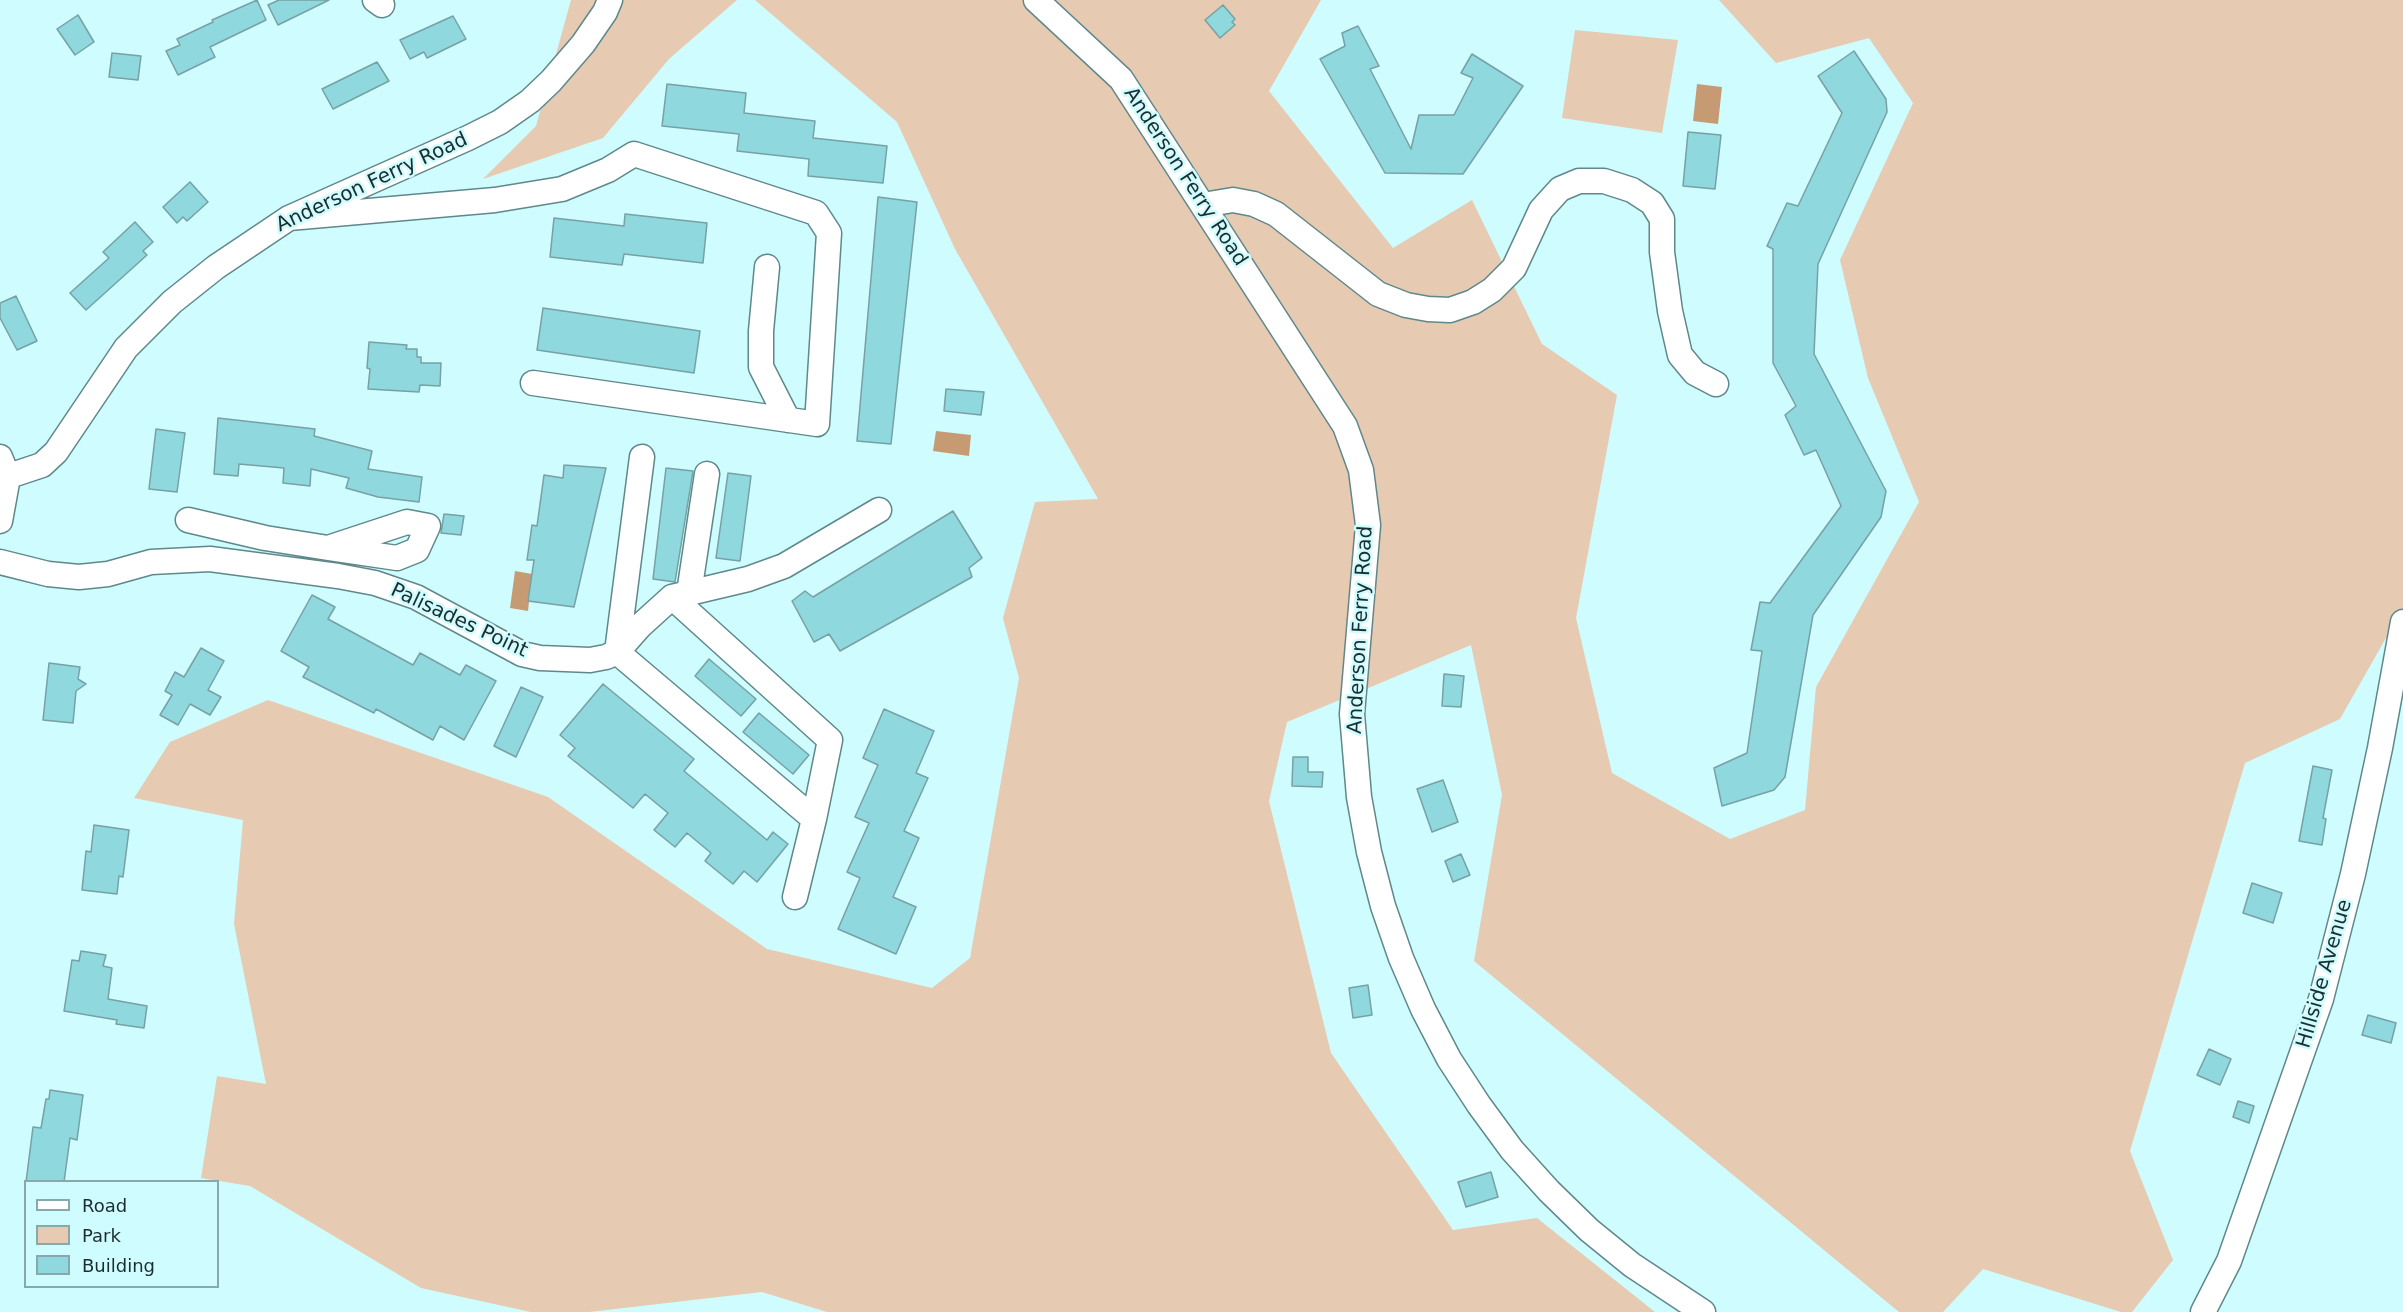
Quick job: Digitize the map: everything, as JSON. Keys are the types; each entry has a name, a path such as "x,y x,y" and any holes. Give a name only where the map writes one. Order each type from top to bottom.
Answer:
{"street":[{"name":"Anderson Ferry Road","path":"3,471 42,465 56,452 126,348 172,302 216,267 289,218 468,138 515,111 551,81 570,59 605,12 610,0"},
{"name":"Anderson Ferry Road","path":"1036,0 1122,79 1345,426 1361,470 1368,525 1353,714 1359,797 1369,852 1383,906 1401,958 1423,1009 1449,1059 1479,1105 1512,1150 1549,1191 1589,1230 1632,1265 1702,1312"},
{"path":"289,218 495,200 562,189 609,170 634,154 816,213 829,233 817,424 533,383"},
{"path":"1203,205 1233,200 1254,204 1276,214 1378,294 1417,307 1450,310 1473,302 1492,290 1514,268 1541,210 1560,189 1580,181 1604,181 1632,190 1652,203 1662,219 1662,252 1670,311 1680,355 1695,373 1716,384"},
{"path":"767,267 761,331 761,366 788,420"},
{"path":"617,652 642,457"},
{"path":"0,521 3,471"},
{"path":"680,595 707,474"},
{"path":"617,652 640,626 680,595 748,579 784,566 879,510"},
{"path":"188,520 265,538 328,548"},
{"path":"261,565 265,538"},
{"name":"Palisades Point","path":"0,562 48,574 79,577 108,574 151,562 210,559 338,576 385,586 416,597 522,654 540,658 590,660 617,652"},
{"path":"680,595 830,740 795,897"},
{"name":"Hillside Avenue","path":"2202,1312 2229,1262 2321,999 2361,840 2403,622"},
{"path":"617,652 814,819"}],"green space":[{"path":"571,0 737,0 669,59 603,138 483,179 536,126"},
{"path":"755,0 1321,0 1269,91 1393,248 1472,200 1542,344 1617,395 1576,618 1612,773 1730,839 1805,810 1816,687 1919,502 1868,378 1840,260 1913,103 1869,38 1776,63 1719,0 2403,0 2403,608 2340,719 2245,763 2130,1151 2173,1260 2132,1312 2121,1312 1983,1269 1943,1312 1899,1312 1474,961 1502,795 1471,645 1287,722 1269,801 1331,1053 1453,1230 1537,1218 1655,1312 827,1312 762,1292 589,1312 531,1312 421,1288 250,1186 201,1178 217,1076 266,1084 234,924 243,820 134,798 170,742 268,700 548,797 767,949 932,988 970,958 1019,678 1003,618 1035,502 1098,499 955,249 897,122"},
{"path":"1575,30 1678,40 1662,133 1562,118"}],"shaded area":[{"path":"1697,84 1722,87 1718,124 1693,121"},
{"path":"936,431 971,435 969,456 933,451"},
{"path":"515,571 532,574 528,611 510,608"}],"building":[{"path":"257,0 266,20 210,47 215,57 178,75 166,51 180,45 177,39"},
{"path":"279,0 329,0 278,25 268,5"},
{"path":"1223,5 1235,19 1232,22 1235,25 1220,38 1205,20"},
{"path":"78,15 94,42 75,55 57,29"},
{"path":"453,16 466,39 427,58 424,52 410,59 400,40"},
{"path":"1358,26 1379,66 1370,69 1411,149 1419,115 1454,115 1473,78 1461,73 1472,54 1523,86 1463,174 1385,173 1320,59 1345,46 1342,33"},
{"path":"1854,51 1886,99 1887,112 1818,264 1814,354 1886,491 1881,517 1813,615 1785,777 1774,790 1722,806 1714,768 1747,753 1762,651 1751,650 1760,602 1770,603 1841,506 1816,450 1804,455 1785,415 1796,406 1773,363 1773,249 1767,246 1787,203 1798,206 1842,113 1818,76"},
{"path":"112,53 141,56 138,80 109,77"},
{"path":"377,62 389,81 333,109 322,89"},
{"path":"667,84 746,93 744,113 815,121 813,138 887,146 883,183 808,176 809,159 737,151 739,134 662,126"},
{"path":"1688,132 1721,135 1715,189 1683,186"},
{"path":"190,182 208,202 187,221 183,217 177,223 163,207"},
{"path":"878,197 917,202 891,444 857,441"},
{"path":"625,214 707,223 703,263 624,254 622,265 550,257 554,218 624,226"},
{"path":"135,222 153,242 143,251 147,255 86,310 70,293 109,258 103,252"},
{"path":"16,296 37,341 17,350 0,318 0,303"},
{"path":"543,308 700,331 694,373 537,350"},
{"path":"369,342 407,345 406,349 417,349 417,357 421,357 421,363 441,363 440,386 420,385 419,392 368,389"},
{"path":"946,389 984,392 981,415 944,411"},
{"path":"218,418 315,429 314,436 372,451 368,469 422,477 419,502 378,497 346,488 349,478 311,469 310,486 283,483 284,468 239,464 238,476 214,474"},
{"path":"156,429 185,433 177,492 149,489"},
{"path":"564,465 606,468 574,607 528,601 534,560 527,560 532,525 537,526 544,475 563,478"},
{"path":"666,468 693,471 675,582 653,579"},
{"path":"728,473 751,476 740,561 716,558"},
{"path":"953,511 982,558 969,568 972,577 840,651 829,634 814,642 792,601 805,591 813,597"},
{"path":"444,514 464,516 461,535 441,533"},
{"path":"312,595 335,607 328,619 413,665 420,653 460,675 466,665 496,681 464,740 440,726 433,740 376,709 374,713 303,677 309,667 281,651"},
{"path":"201,648 224,661 208,690 221,697 210,715 190,704 178,725 160,715 172,695 165,691 175,672 184,677"},
{"path":"709,659 756,699 741,716 695,676"},
{"path":"49,663 80,667 78,679 86,684 76,691 73,723 43,720"},
{"path":"1444,674 1464,676 1461,707 1442,706"},
{"path":"603,684 694,759 684,771 767,840 773,832 788,844 757,882 744,871 733,884 705,861 711,853 687,833 675,847 654,830 668,813 645,794 633,808 568,756 575,748 560,735"},
{"path":"521,687 543,697 516,757 494,746"},
{"path":"884,709 934,731 916,773 928,778 904,831 919,838 893,897 916,907 896,954 838,929 860,878 847,872 869,823 855,817 878,765 863,758"},
{"path":"759,713 809,755 793,774 743,732"},
{"path":"1293,757 1308,757 1308,772 1323,772 1322,787 1292,786"},
{"path":"2313,766 2332,770 2323,818 2326,819 2322,845 2299,841"},
{"path":"1443,780 1458,822 1432,832 1417,789"},
{"path":"94,825 129,830 123,877 119,876 117,894 82,890 86,851 91,852"},
{"path":"1461,854 1470,875 1453,882 1445,861"},
{"path":"2252,883 2282,893 2273,923 2243,913"},
{"path":"81,951 106,955 103,966 112,968 108,999 147,1006 144,1028 116,1024 117,1020 64,1011 72,960 79,961"},
{"path":"1368,985 1372,1015 1353,1018 1349,988"},
{"path":"2368,1015 2396,1023 2391,1043 2362,1035"},
{"path":"2209,1049 2231,1059 2220,1085 2197,1075"},
{"path":"50,1090 83,1095 77,1140 70,1138 64,1180 26,1180 33,1127 41,1128 46,1099 49,1099"},
{"path":"2238,1101 2254,1106 2249,1123 2233,1117"},
{"path":"1491,1172 1498,1197 1466,1207 1458,1182"}]}
